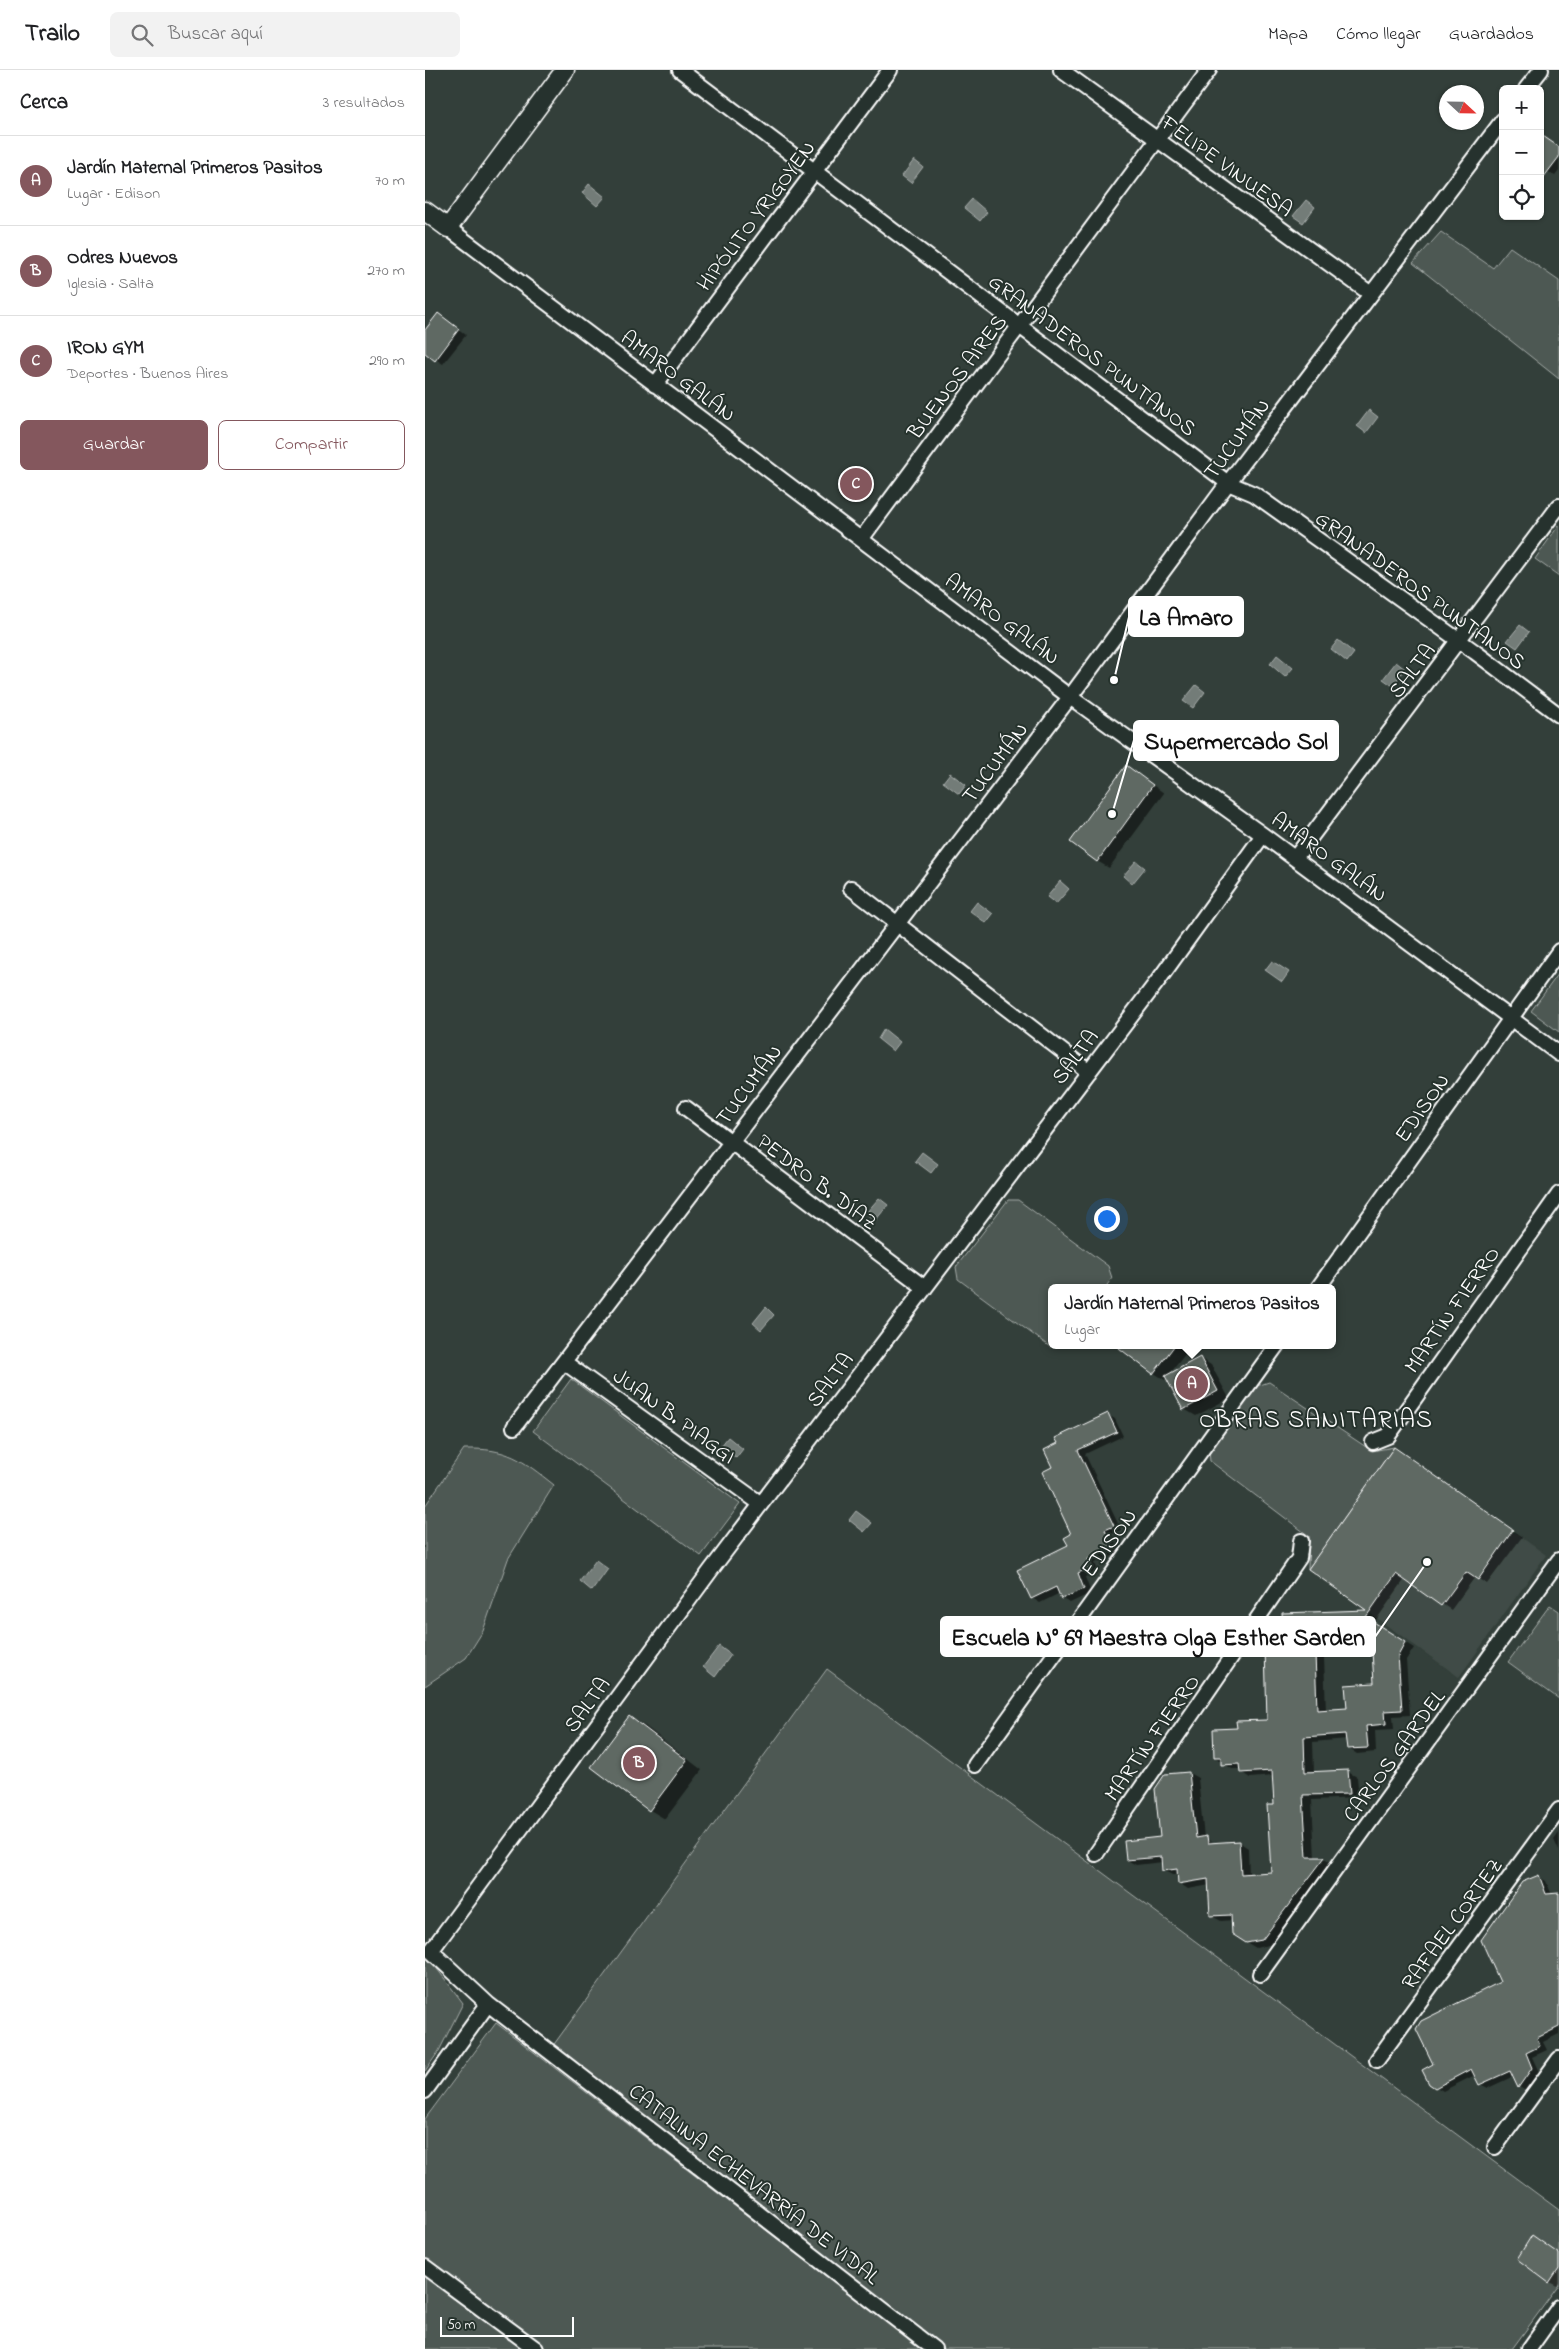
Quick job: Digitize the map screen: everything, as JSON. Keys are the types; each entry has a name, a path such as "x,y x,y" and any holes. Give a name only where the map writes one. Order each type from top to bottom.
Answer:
{"street":[{"path":"448,228 565,70"},
{"name":"GRANADEROS PUNTANOS","path":"680,70 1228,483 1254,494 1559,715"},
{"name":"HIPÓLITO YRIGOYEN","path":"655,386 890,70"},
{"name":"FELIPE VINUESA","path":"1061,70 1371,294"},
{"name":"BUENOS AIRES","path":"862,538 1209,70"},
{"path":"1530,85 1541,70"},
{"name":"TUCUMÁN","path":"515,1427 1070,697 1228,483 1499,125"},
{"name":"AMARO GALÁN","path":"425,211 655,386 862,538 1070,697 1295,858 1559,1054"},
{"name":"SALTA","path":"1295,858 1559,506"},
{"name":"SALTA","path":"431,1951 761,1504 1089,1072 1263,835"},
{"path":"851,888 1089,1072"},
{"name":"EDISON","path":"1321,1284 1559,951"},
{"name":"PEDRO B. DÍAZ","path":"686,1108 925,1288"},
{"name":"MARTÍN FIERRO","path":"1373,1442 1388,1436 1559,1194"},
{"name":"EDISON","path":"975,1765 1274,1349"},
{"name":"JUAN B. PIAGGI","path":"564,1362 761,1504"},
{"name":"MARTÍN FIERRO","path":"1096,1854 1299,1558 1301,1541"},
{"name":"CARLOS GARDEL","path":"1260,1974 1559,1560"},
{"name":"RAFAEL CORTEZ","path":"1377,2060 1559,1810"},
{"name":"CATALINA ECHEVARRÍA DE VIDAL","path":"431,1951 488,2004 934,2349"},
{"path":"425,2091 488,2004"},
{"path":"1495,2147 1559,2059"},
{"path":"425,2267 536,2349"},
{"path":"1529,2349 1559,2308"}],"shaded area":[{"path":"914,160 923,167 911,183 902,176"},
{"path":"589,184 605,197 597,206 582,193"},
{"path":"972,199 987,212 980,221 964,208"},
{"path":"1306,200 1315,207 1303,223 1293,216"},
{"path":"1441,232 1493,268 1510,247 1559,281 1559,379 1413,263"},
{"path":"1369,410 1378,417 1366,433 1357,426"},
{"path":"1559,525 1559,576 1535,559"},
{"path":"1520,625 1529,632 1517,648 1507,641"},
{"path":"1338,640 1354,653 1347,662 1331,649"},
{"path":"1277,655 1293,668 1285,677 1270,664"},
{"path":"1396,662 1405,669 1393,686 1383,679"},
{"path":"1196,685 1205,692 1193,708 1183,701"},
{"path":"950,773 966,785 959,794 943,782"},
{"path":"1136,861 1145,868 1132,884 1123,876"},
{"path":"1060,881 1069,889 1056,904 1047,897"},
{"path":"977,902 993,914 986,923 970,911"},
{"path":"1272,961 1289,972 1282,982 1265,970"},
{"path":"1559,973 1559,1032 1531,1011"},
{"path":"884,1029 900,1042 893,1051 878,1039"},
{"path":"922,1152 938,1164 931,1173 915,1161"},
{"path":"879,1198 888,1205 875,1221 866,1213"},
{"path":"1008,1200 1018,1200 1108,1266 1112,1278 1108,1284 1048,1284 1048,1346 958,1279 956,1267"},
{"path":"766,1307 774,1315 761,1330 753,1323"},
{"path":"571,1379 740,1504 701,1556 533,1431"},
{"path":"1269,1382 1372,1451 1394,1447 1308,1569 1309,1536 1210,1461 1209,1452 1257,1386"},
{"path":"728,1437 743,1449 736,1458 721,1446"},
{"path":"1394,1447 1546,1555 1459,1677 1308,1569"},
{"path":"464,1449 492,1451 513,1457 532,1468 554,1485 508,1559 483,1631 466,1658 425,1686 425,1506"},
{"path":"856,1511 872,1523 864,1532 849,1520"},
{"path":"596,1560 608,1569 592,1591 580,1581"},
{"path":"1550,1605 1559,1611 1559,1699 1508,1662"},
{"path":"719,1646 731,1655 715,1677 703,1667"},
{"path":"827,1669 1559,2210 1559,2285 1512,2349 944,2349 552,2047"},
{"path":"425,1953 463,2003 439,2051 425,2071"},
{"path":"496,2023 921,2349 425,2349 425,2119"}],"building":[{"path":"1544,137 1559,147 1559,157 1544,177"},
{"path":"438,313 459,329 435,361 425,353 425,330"},
{"path":"1126,765 1153,785 1097,862 1070,842"},
{"path":"1120,1349 1172,1349 1153,1374"},
{"path":"1200,1357 1218,1391 1183,1410 1165,1376"},
{"path":"1108,1413 1117,1432 1078,1450 1114,1526 1105,1530 1113,1548 1088,1559 1092,1567 1078,1573 1084,1589 1061,1599 1056,1587 1031,1599 1017,1570 1068,1545 1064,1538 1071,1534 1042,1472 1052,1467 1044,1450 1058,1443 1055,1438"},
{"path":"1394,1447 1513,1530 1478,1580 1466,1572 1441,1606 1396,1574 1366,1617 1405,1642 1398,1655 1402,1710 1385,1711 1386,1724 1366,1726 1368,1748 1347,1749 1345,1734 1304,1737 1305,1772 1348,1770 1350,1794 1303,1795 1307,1857 1325,1857 1262,1940 1246,1943 1232,1934 1231,1915 1210,1916 1208,1879 1178,1884 1177,1869 1162,1871 1161,1857 1126,1860 1124,1841 1160,1837 1155,1789 1165,1774 1189,1772 1196,1838 1207,1836 1208,1843 1239,1841 1241,1874 1271,1872 1267,1805 1274,1805 1272,1771 1240,1773 1239,1764 1221,1765 1221,1757 1214,1757 1213,1729 1237,1728 1236,1721 1267,1720 1265,1648 1273,1648 1272,1627 1283,1626 1282,1613 1366,1610 1308,1569","holes":["1372,1651 1374,1683 1345,1685 1347,1708 1317,1710 1315,1653"]},
{"path":"629,1716 687,1760 649,1811 591,1767"},
{"path":"1539,1875 1546,1894 1559,1893 1559,2027 1537,2038 1540,2046 1526,2053 1532,2068 1518,2088 1510,2071 1479,2085 1471,2069 1435,2088 1429,2084 1422,2070 1433,2064 1416,2029 1421,2021 1500,1982 1481,1940 1522,1882"},
{"path":"1532,2235 1559,2254 1559,2268 1549,2283 1517,2259"}],"place":[{"name":"IRON GYM","path":"856,484"},
{"name":"La Amaro","path":"1114,680"},
{"name":"Supermercado Sol","path":"1112,814"},
{"name":"Jardín Maternal Primeros Pasitos","path":"1192,1384"},
{"name":"Escuela N° 69 Maestra Olga Esther Sarden","path":"1427,1562"},
{"name":"Odres Nuevos","path":"639,1763"}],"district":[{"name":"OBRAS SANITARIAS","path":"1316,1418"}]}
